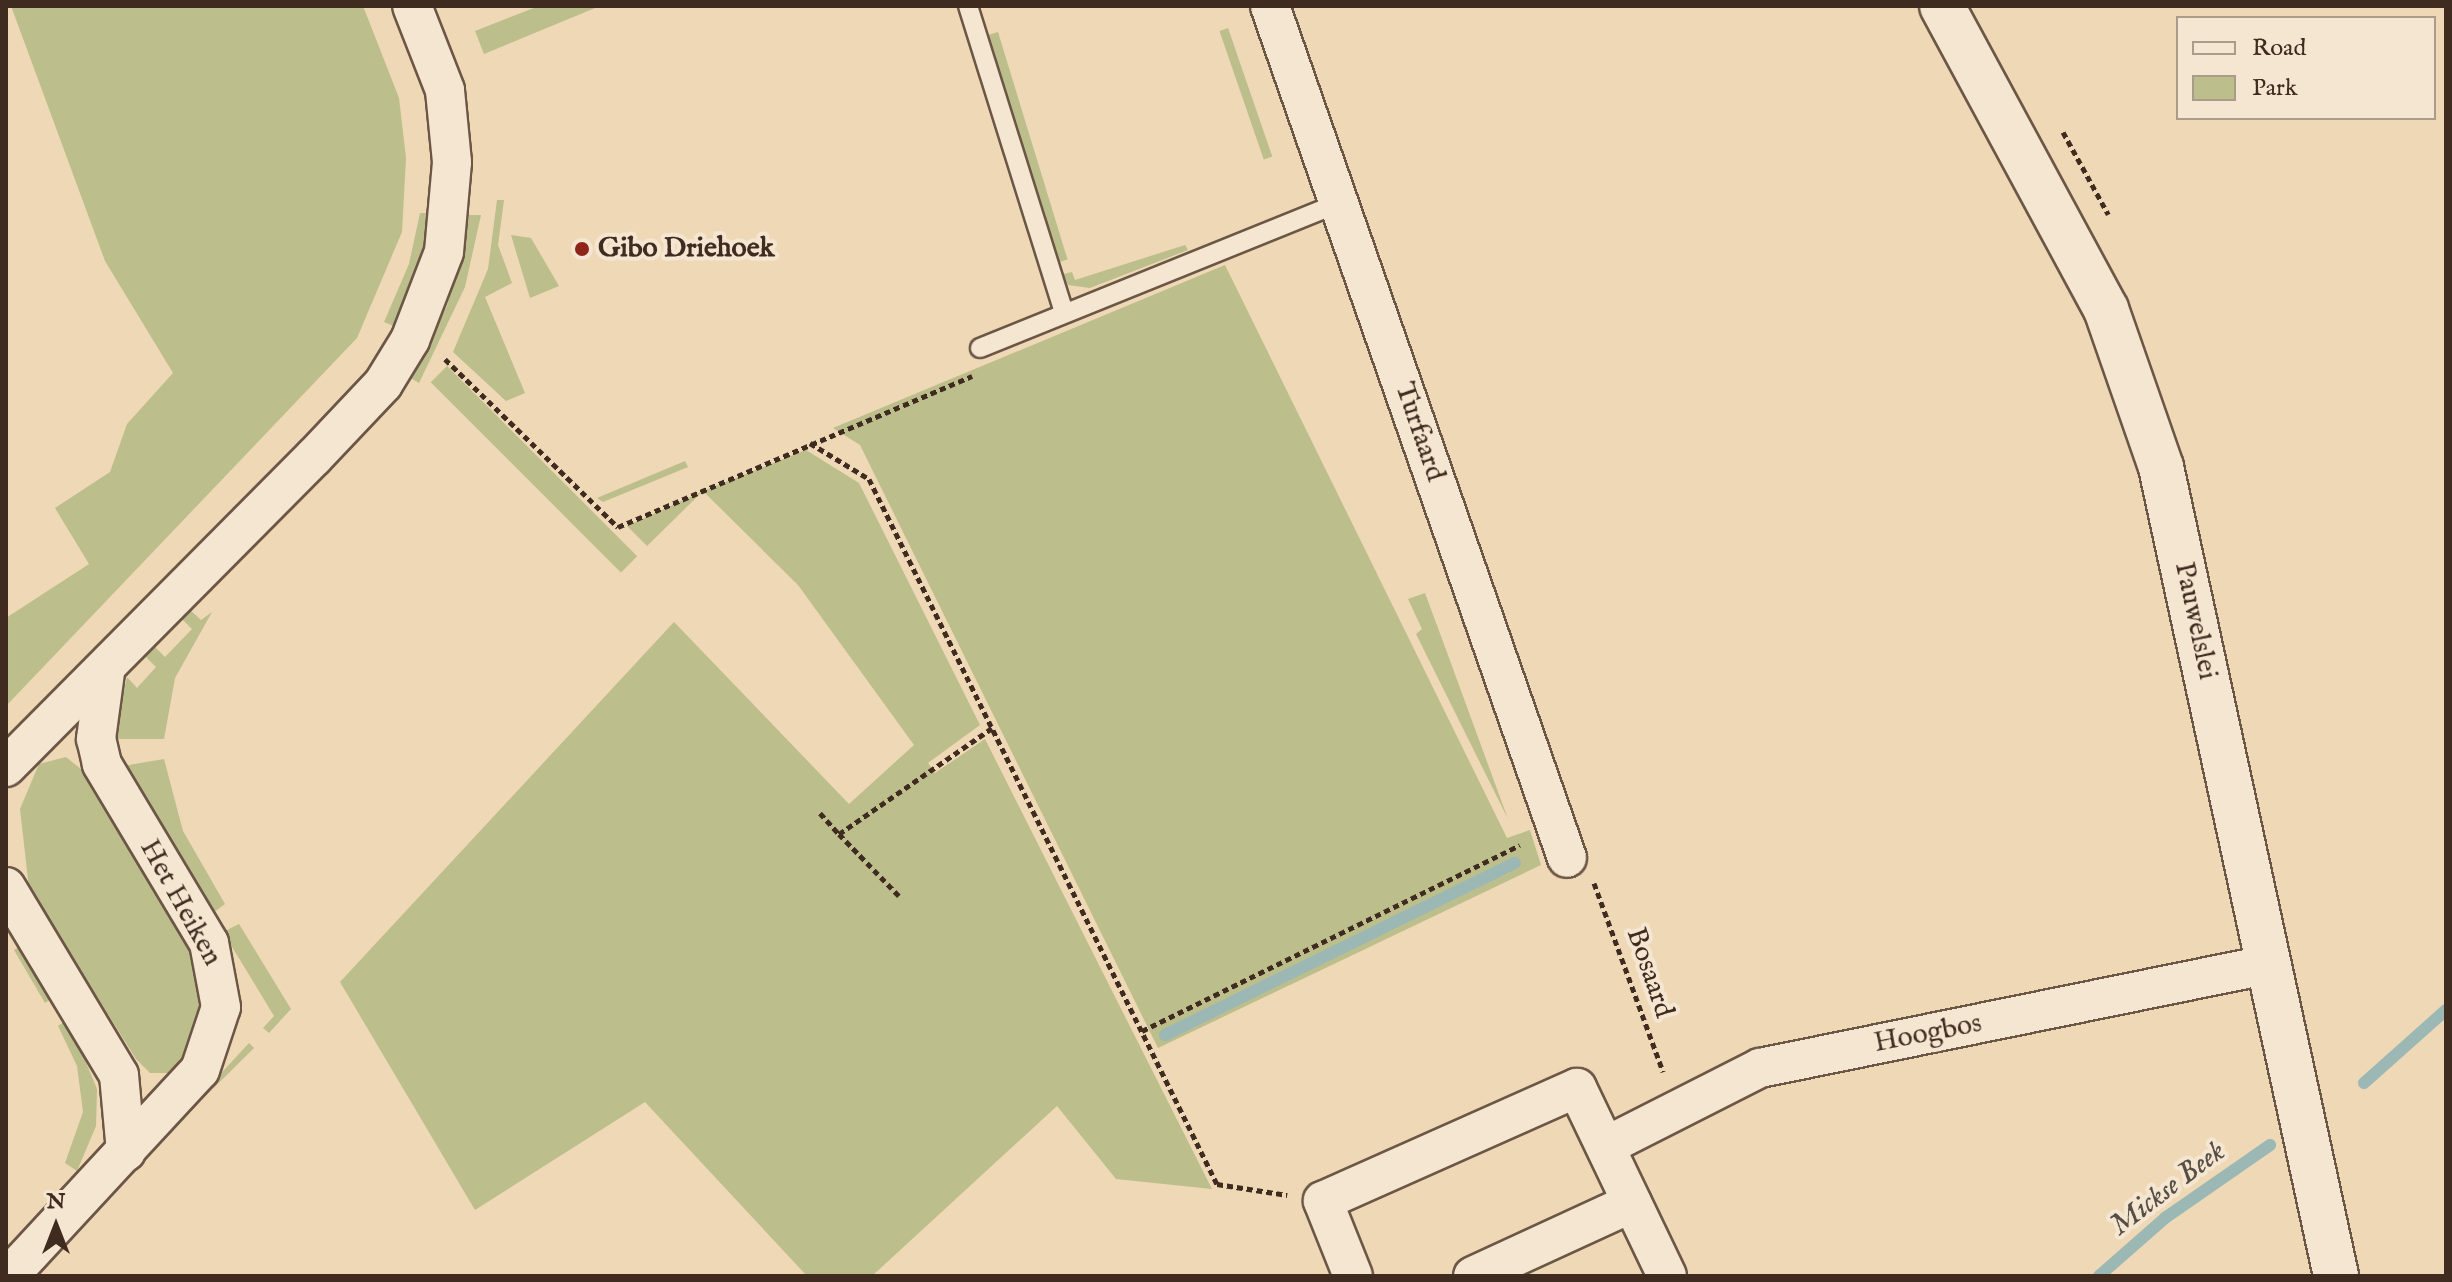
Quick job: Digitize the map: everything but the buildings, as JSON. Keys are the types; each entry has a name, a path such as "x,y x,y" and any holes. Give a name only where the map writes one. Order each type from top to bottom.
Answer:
{"street":[{"path":"6,767 105,672 383,384 410,340 444,252 452,162 445,90 412,6"},
{"name":"Turfaard","path":"1270,6 1562,842"},
{"name":"Pauwelslei","path":"1942,6 2106,309 2161,467 2266,965 2336,1276"},
{"name":"Het Heiken","path":"9,1276 200,1070 215,1039 220,976 209,943 102,764 96,709 105,672"},
{"path":"6,887 119,1075 126,1152"},
{"name":"Hoogbos","path":"1606,1146 1760,1068 2266,965"},
{"path":"1353,1276 1323,1201 1577,1088 1667,1276"},
{"path":"1473,1276 1632,1203"}],"lane":[{"path":"968,6 1064,313"},
{"path":"980,348 1339,203"}],"path":[{"path":"436,369 443,358 618,527 973,376 980,348"},
{"path":"810,443 869,479 1217,1184 1323,1201"},
{"path":"839,834 992,728"},
{"path":"820,813 899,896"},
{"path":"1142,1031 1562,842"},
{"name":"Bosaard","path":"1562,842 1597,885 1676,1111"}],"green space":[{"path":"11,6 363,6 399,98 406,158 402,232 357,338 6,706 6,618 89,564 55,508 110,472 127,424 173,373 105,261"},
{"path":"539,6 600,6 484,54 475,31"},
{"path":"1228,28 1272,157 1264,160 1219,31"},
{"path":"998,32 1068,260 1057,263 987,35"},
{"path":"497,200 504,200 498,245 512,283 485,297 525,393 506,401 453,352 488,269"},
{"path":"420,213 432,213 427,242 396,327 384,322 409,264"},
{"path":"469,215 481,215 465,287 419,383 409,377 447,306"},
{"path":"511,235 531,238 559,286 530,298"},
{"path":"1185,245 1188,250 1090,288 1068,285 1063,274 1072,272 1075,280"},
{"path":"1225,265 1507,838 1530,830 1541,865 1158,1048 860,445 833,428"},
{"path":"447,366 637,556 621,572 431,382"},
{"path":"806,450 859,483 980,725 928,763 935,773 985,739 1212,1189 1116,1179 1057,1106 872,1276 807,1276 645,1102 475,1210 340,982 674,622 849,804 914,745 798,585 703,491"},
{"path":"685,461 688,467 603,502 597,498"},
{"path":"703,491 647,546 627,526"},
{"path":"1425,593 1508,819 1416,634 1422,629 1408,599"},
{"path":"190,610 201,620 212,612 175,678 164,739 113,739 127,677 137,688 156,667 145,656 155,647 165,657 192,629 182,619"},
{"path":"66,757 87,774 189,941 201,978 201,1016 186,1058 170,1073 150,1073 136,1059 29,888 20,809 39,764"},
{"path":"164,759 183,831 225,904 214,912 123,766"},
{"path":"239,924 291,1009 269,1033 263,1028 274,1016 223,932"},
{"path":"23,945 55,996 45,1003 14,950"},
{"path":"68,1019 97,1089 96,1126 77,1171 65,1163 83,1112 77,1066 58,1026"},
{"path":"249,1043 254,1048 144,1157"}],"waterway":[{"path":"1165,1035 1515,863"},
{"name":"Mickse Beek","path":"2364,1083 2446,1010"},
{"name":"Mickse Beek","path":"2099,1276 2165,1218 2270,1145"}],"place":[{"name":"Gibo Driehoek","path":"582,249"}]}
